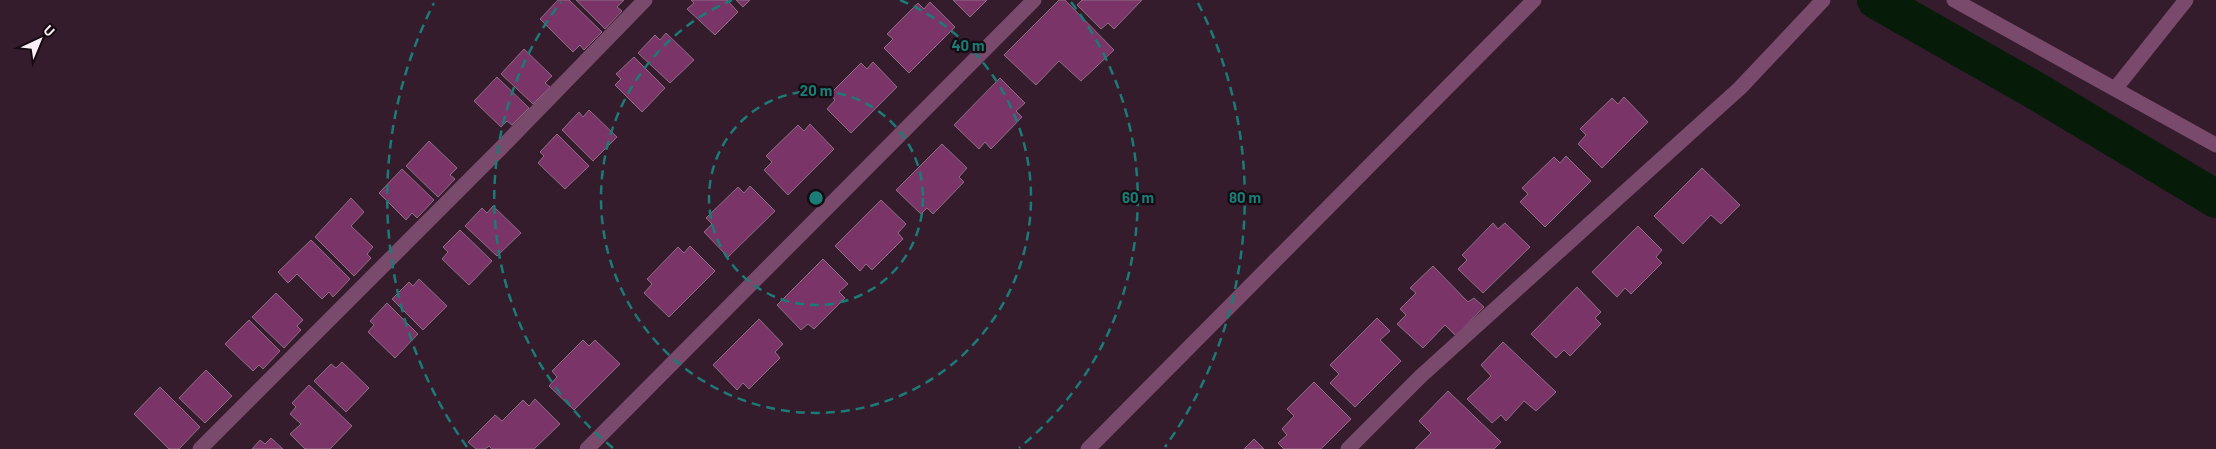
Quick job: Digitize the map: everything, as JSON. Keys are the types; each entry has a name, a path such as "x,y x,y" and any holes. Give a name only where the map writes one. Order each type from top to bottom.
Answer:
{"street":[{"path":"200,449 492,157 645,0"},
{"path":"587,449 1034,0"},
{"path":"1088,449 1534,0"},
{"path":"1954,0 2216,145"},
{"path":"2115,89 2186,0"},
{"path":"1348,449 1421,376 1740,88 1822,2"}],"building":[{"path":"558,0 569,0 602,32 584,50 580,45 573,52 540,19"},
{"path":"576,0 624,0 617,7 622,11 605,29"},
{"path":"691,0 727,0 738,12 715,35 687,9 694,3"},
{"path":"736,0 750,0 743,7"},
{"path":"953,0 987,0 970,17"},
{"path":"1059,0 1065,0 1114,50 1081,81 1059,61 1036,85 1004,55"},
{"path":"1082,0 1142,0 1114,29 1108,23 1101,29 1077,5"},
{"path":"930,2 955,27 909,73 884,48 893,39 887,34 918,3 924,9"},
{"path":"666,33 694,60 670,83 638,53 655,35 660,40"},
{"path":"524,49 552,76 545,83 550,87 533,104 501,74"},
{"path":"634,57 665,88 642,112 615,85 621,79 616,74"},
{"path":"873,62 897,87 851,133 827,109 835,100 830,94 861,63 867,69"},
{"path":"497,77 529,108 512,125 507,121 501,127 474,101"},
{"path":"1000,78 1025,103 1016,111 1022,117 991,149 985,142 979,149 954,125"},
{"path":"1624,97 1648,122 1602,168 1578,144 1586,135 1580,129 1612,98 1618,104"},
{"path":"589,110 617,137 593,161 562,130 579,112 583,117"},
{"path":"810,124 834,149 788,195 764,170 772,162 766,156 798,125 804,131"},
{"path":"557,134 589,166 565,189 538,163 544,156 540,152"},
{"path":"429,141 457,168 450,175 455,179 438,197 406,166"},
{"path":"942,144 967,168 959,177 964,182 933,214 927,208 921,214 896,190"},
{"path":"1566,156 1591,181 1545,227 1520,202 1528,194 1522,188 1554,157 1560,163"},
{"path":"1702,168 1740,205 1721,224 1711,215 1683,244 1654,216"},
{"path":"402,169 434,200 417,218 412,213 406,220 379,193"},
{"path":"750,186 775,211 728,257 704,232 712,224 706,218 738,187 744,193"},
{"path":"351,198 364,212 351,226 373,247 367,254 371,258 354,276 315,237"},
{"path":"881,200 906,224 898,233 903,239 872,270 866,264 860,271 835,246"},
{"path":"493,206 521,233 497,256 465,226 482,208 487,213"},
{"path":"1493,223 1498,229 1505,223 1530,247 1483,293 1458,269 1467,260 1462,255"},
{"path":"1638,226 1662,250 1656,257 1662,263 1631,294 1625,288 1617,297 1592,272"},
{"path":"460,230 492,261 469,285 442,259 448,252 443,247"},
{"path":"311,240 350,279 333,297 329,292 322,299 297,274 288,283 278,272"},
{"path":"690,246 715,271 669,317 644,293 652,284 647,279 678,247 684,253"},
{"path":"823,259 848,284 839,292 845,298 814,329 808,324 801,330 777,305"},
{"path":"1433,266 1468,302 1474,298 1484,307 1456,336 1445,325 1423,348 1397,324 1406,315 1400,309 1416,293 1410,288"},
{"path":"419,279 447,306 423,330 392,299 409,282 413,286"},
{"path":"1577,287 1601,312 1595,318 1601,324 1570,356 1564,350 1556,358 1531,334"},
{"path":"276,293 303,320 297,326 301,330 284,348 252,317"},
{"path":"387,303 418,334 395,358 368,332 374,325 370,321"},
{"path":"1377,318 1390,331 1380,340 1401,361 1355,407 1330,383 1339,374 1330,365"},
{"path":"759,319 783,344 775,352 780,358 749,389 743,383 737,390 713,365"},
{"path":"249,320 280,351 263,369 259,365 253,371 225,344"},
{"path":"583,340 589,346 595,340 620,364 574,410 549,386 557,377 552,371"},
{"path":"1503,342 1556,392 1536,411 1524,401 1506,421 1501,415 1492,423 1467,399 1491,376 1481,365"},
{"path":"342,362 369,388 346,412 314,381 331,364 336,368"},
{"path":"206,370 232,396 205,423 179,398"},
{"path":"1314,382 1351,419 1321,449 1284,449 1278,443 1287,435 1282,429 1294,416 1287,409"},
{"path":"309,385 352,426 330,449 305,449 290,434 301,424 290,414 296,407 292,403"},
{"path":"160,387 200,427 179,449 169,449 134,414"},
{"path":"1448,391 1501,442 1494,449 1415,449 1431,433 1419,421"},
{"path":"535,399 560,424 534,449 492,449 489,446 485,449 476,449 468,442 495,415 502,421 523,400 529,406"},
{"path":"271,438 283,449 252,449 260,440 265,444"},
{"path":"1254,439 1264,449 1244,449"}],"waterway":[{"path":"1876,0 2036,91 2216,199"}]}
